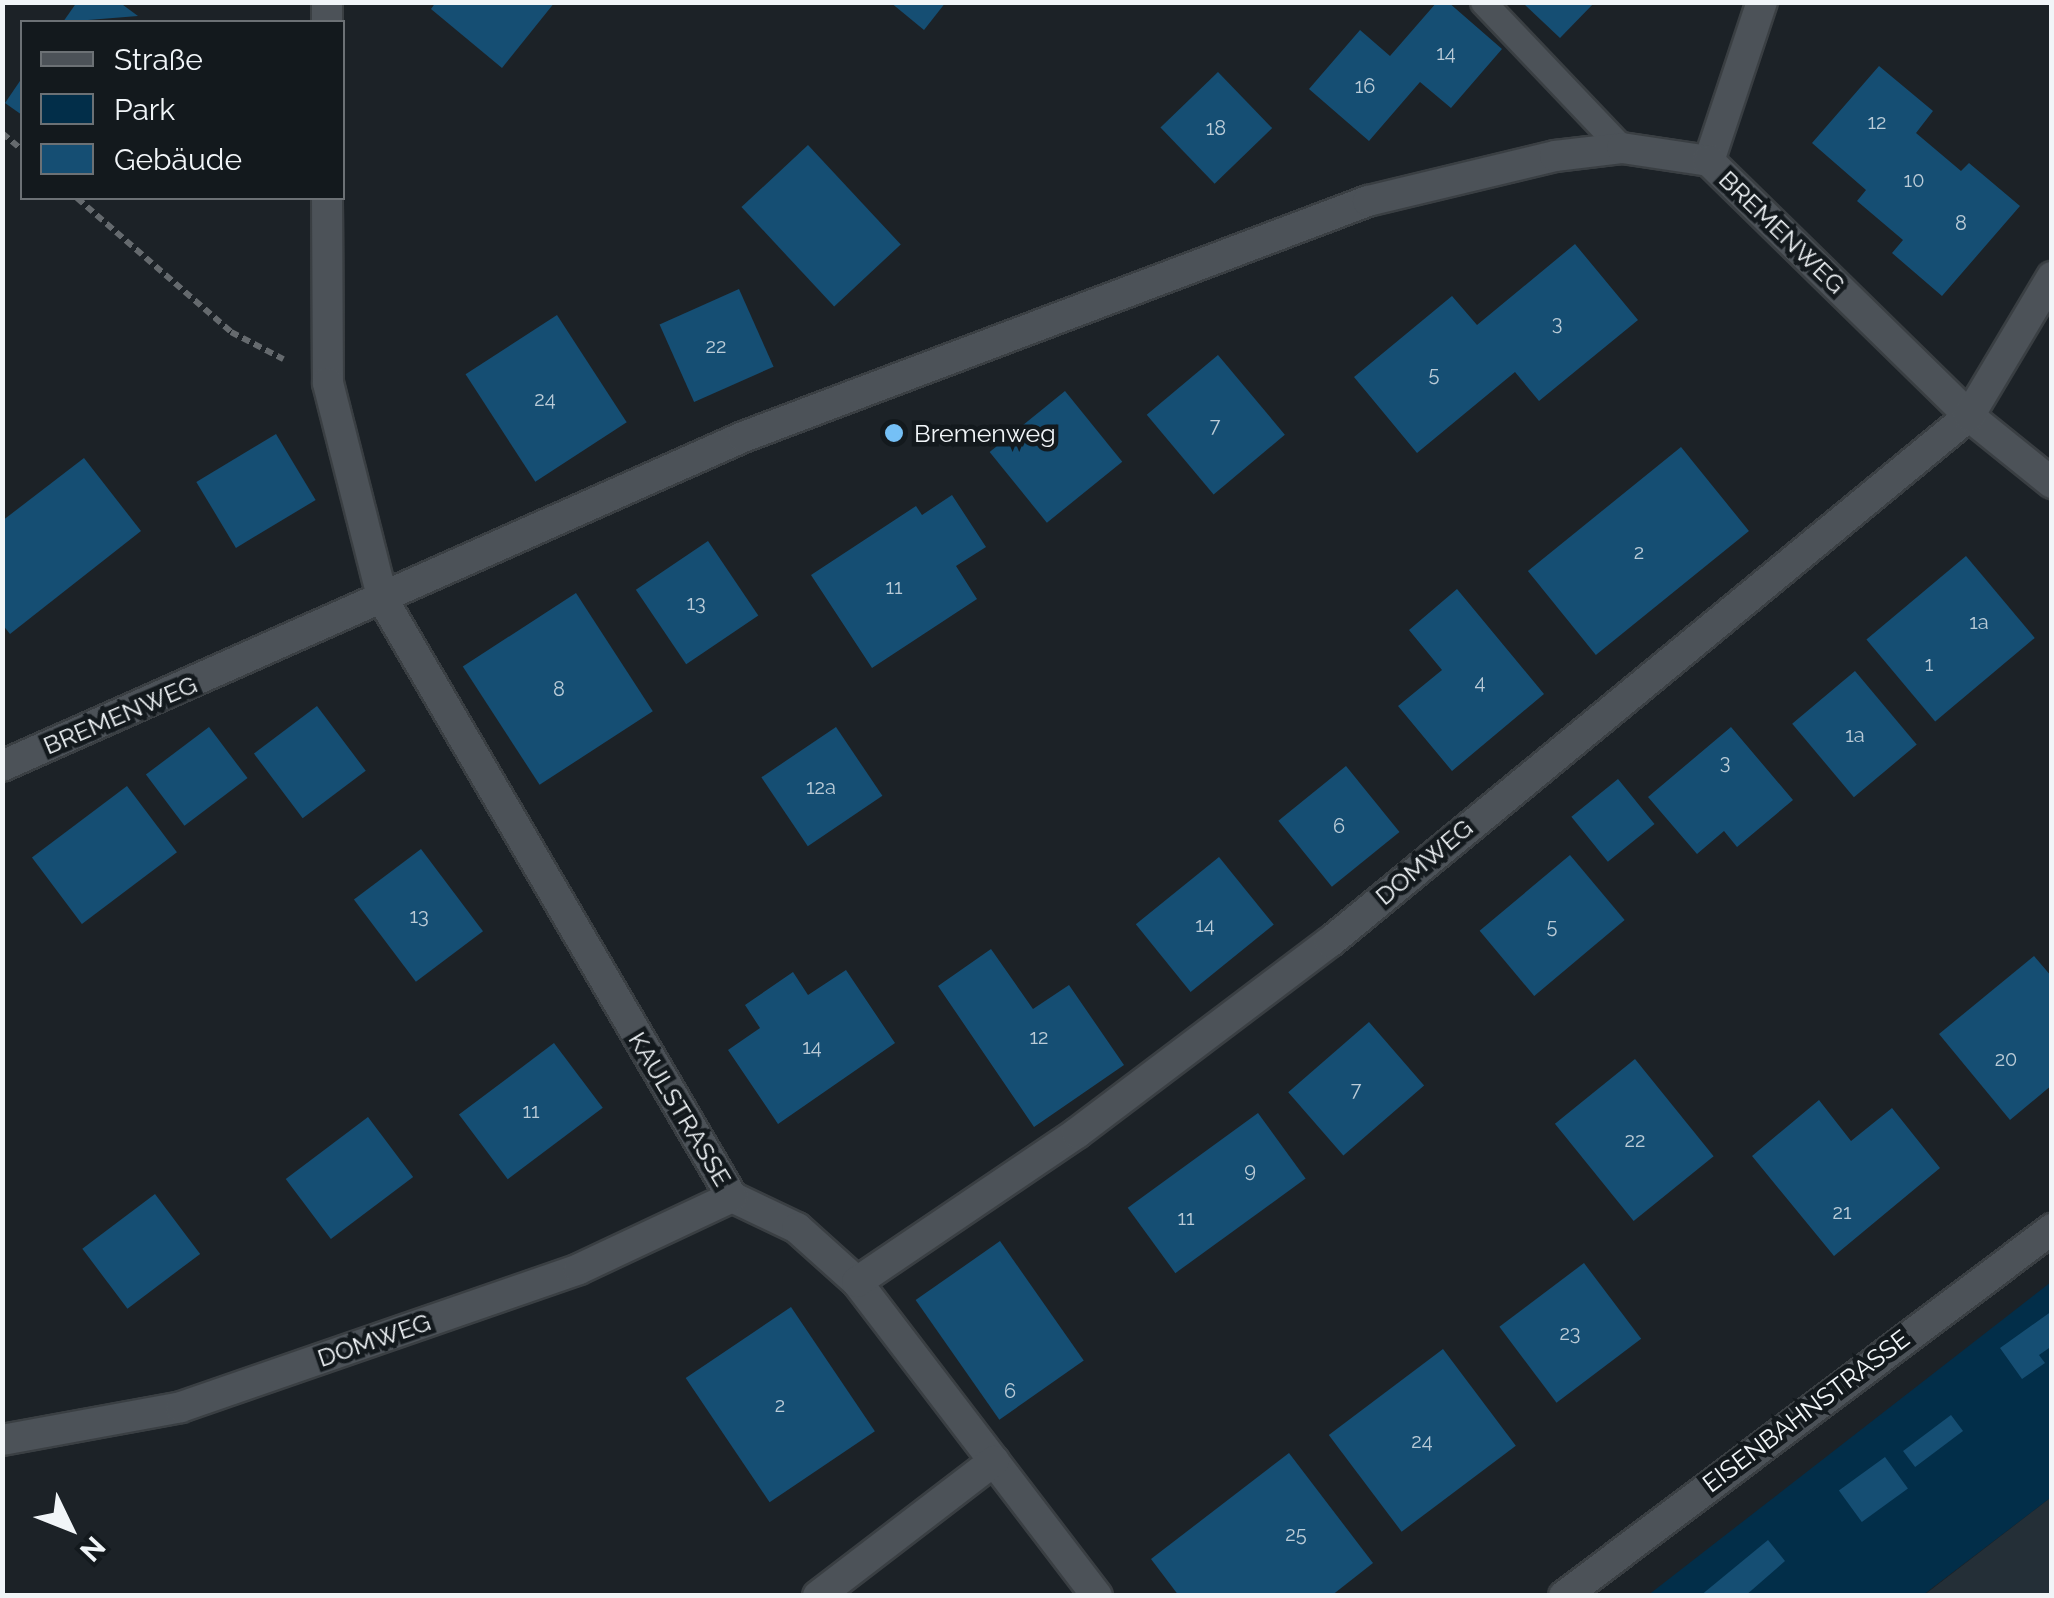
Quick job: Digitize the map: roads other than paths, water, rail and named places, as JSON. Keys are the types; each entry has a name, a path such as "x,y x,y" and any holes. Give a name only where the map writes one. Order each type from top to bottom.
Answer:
{"street":[{"path":"1709,161 1762,2"},
{"name":"BREMENWEG","path":"2,766 743,437 1368,201 1622,148 1709,161 1970,416 2052,483"},
{"name":"KAULSTRASSE","path":"327,200 328,382 383,600 732,1197 797,1228 857,1282 1097,1596"},
{"path":"1970,416 2052,277"},
{"name":"DOMWEG","path":"857,1282 1077,1133 1330,942 1970,416"},
{"name":"DOMWEG","path":"2,1440 181,1406 579,1268 732,1197"},
{"name":"EISENBAHNSTRASSE","path":"1564,1596 2052,1229"},
{"path":"818,1596 994,1460"}],"lane":[{"path":"1484,2 1622,148"}],"place":[{"name":"Bremenweg","path":"894,433"}]}
